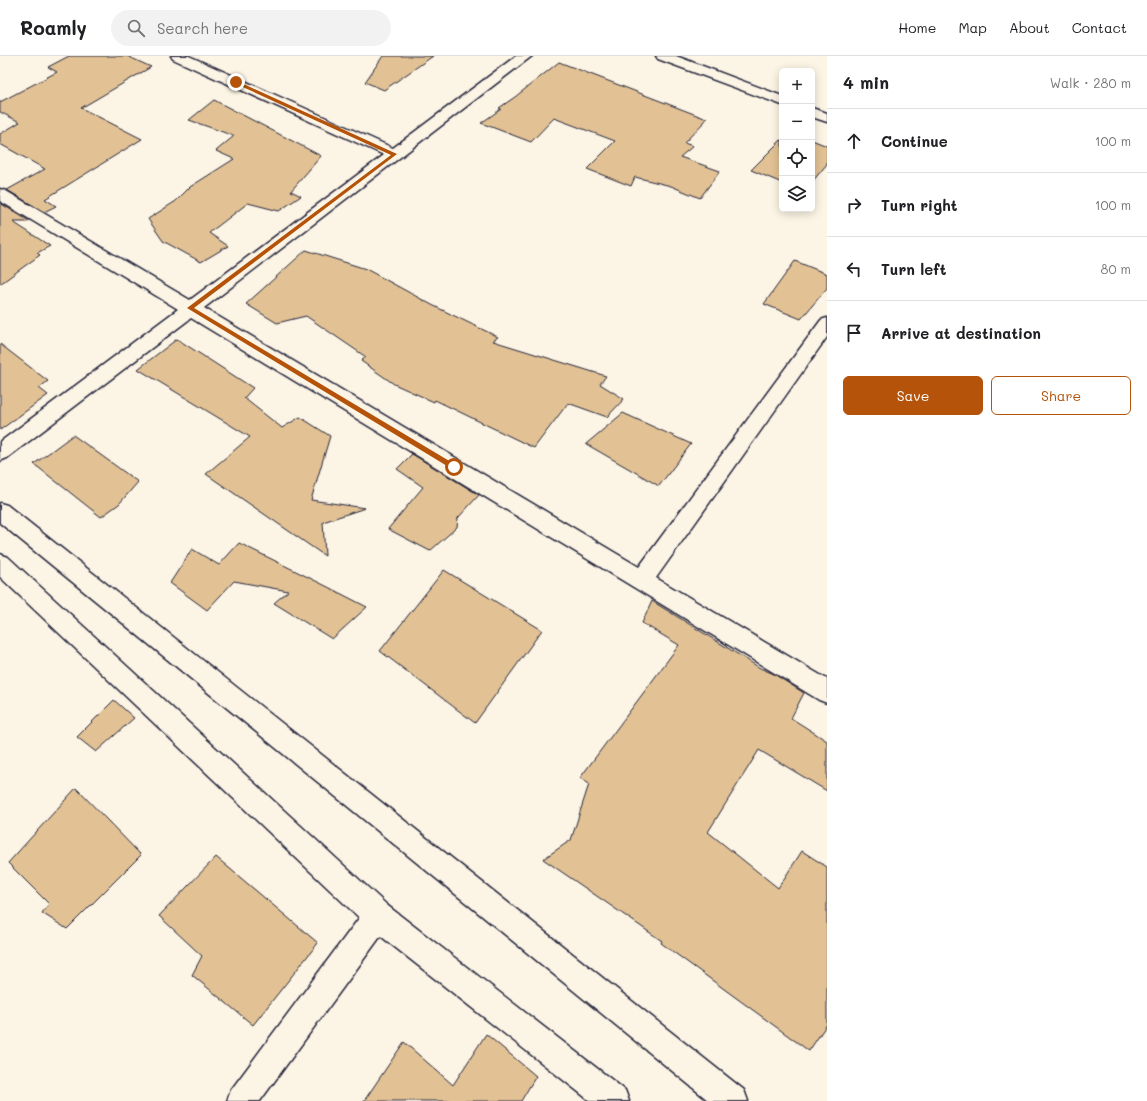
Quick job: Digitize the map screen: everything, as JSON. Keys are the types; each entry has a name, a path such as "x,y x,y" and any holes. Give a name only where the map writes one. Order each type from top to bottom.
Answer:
{"street":[{"path":"178,56 394,154"},
{"path":"0,453 525,56"},
{"path":"662,56 779,100"},
{"path":"695,56 779,88"},
{"path":"815,101 827,106"},
{"path":"815,113 827,118"},
{"path":"0,194 827,692"},
{"path":"642,580 827,324"},
{"path":"0,511 733,1101"},
{"path":"0,563 378,916 614,1101"},
{"path":"242,1101 378,916"}],"building":[{"path":"69,56 127,56 151,67 81,108 142,139 45,199 56,206 44,212 7,190 45,169 0,144 0,134 20,122 0,112 0,102 57,72 48,67"},
{"path":"383,56 433,56 384,90 365,82"},
{"path":"559,62 707,119 684,143 693,146 680,157 720,171 700,198 671,186 635,177 631,186 587,169 615,141 554,118 531,142 481,123 501,109 499,108"},
{"path":"214,100 321,156 291,191 301,196 279,211 248,203 209,233 228,246 201,262 163,241 148,219 176,201 190,187 234,159 216,151 234,136 189,120"},
{"path":"815,141 827,146 827,164 815,178"},
{"path":"779,142 779,182 751,170"},
{"path":"0,203 29,221 13,222 50,246 37,253 40,255 0,284"},
{"path":"306,250 366,269 432,305 498,337 493,341 606,376 600,384 624,399 607,417 568,403 534,448 435,400 434,402 394,384 361,361 366,357 306,316 277,323 246,304"},
{"path":"795,261 827,274 827,288 801,319 764,304"},
{"path":"177,339 253,388 244,398 282,428 300,417 330,436 311,500 365,508 323,522 325,556 206,474 250,437 138,369"},
{"path":"0,344 48,381 39,388 48,395 0,430"},
{"path":"623,413 691,444 659,486 586,444"},
{"path":"73,435 138,482 119,504 101,517 34,464"},
{"path":"412,454 479,495 458,518 457,527 430,551 388,529 423,487 397,469"},
{"path":"239,543 367,607 332,639 274,603 288,591 234,581 207,610 170,583 192,549 219,565"},
{"path":"444,570 542,630 475,723 380,651"},
{"path":"652,601 760,668 774,674 804,693 791,718 827,741 827,791 759,750 708,832 778,888 802,851 827,867 827,1024 809,1051 661,943 662,941 543,859 571,840 589,784 580,778 679,645 642,623"},
{"path":"114,700 134,718 96,752 77,737"},
{"path":"76,788 141,855 67,929 42,913 49,904 8,863"},
{"path":"216,857 318,943 253,1025 192,975 202,956 159,916"},
{"path":"486,1034 536,1076 521,1101 364,1101 404,1042 453,1085"}],"route":[{"path":"236,82 394,154 190,308 454,467"}]}
